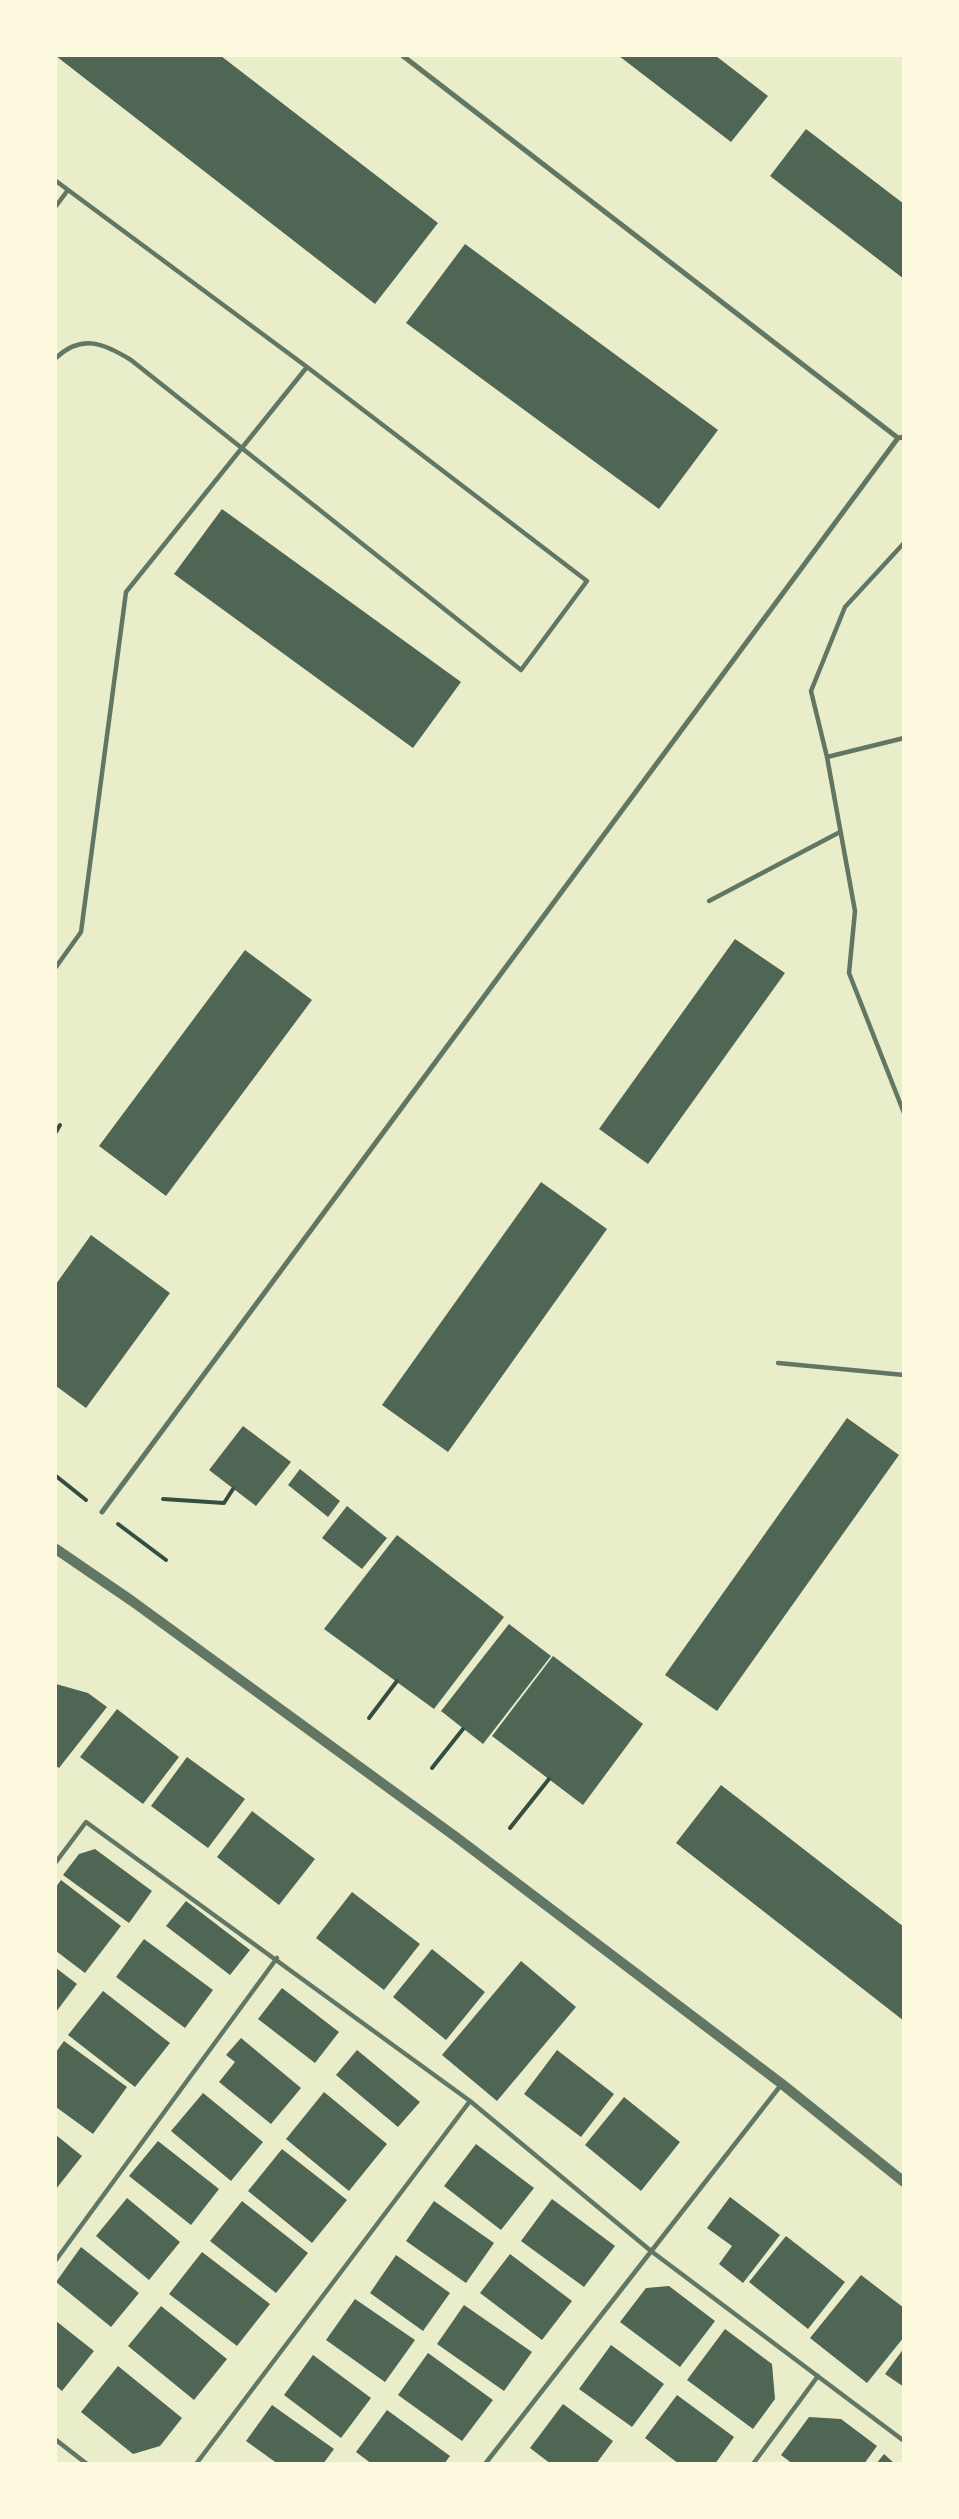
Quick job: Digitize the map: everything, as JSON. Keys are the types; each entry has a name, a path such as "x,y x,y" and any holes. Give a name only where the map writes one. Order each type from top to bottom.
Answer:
{"street":[{"path":"102,1512 901,437 403,56"},
{"path":"56,1550 132,1601 364,1768 782,2084 903,2182"}],"lane":[{"path":"56,181 307,367 587,581 521,670 131,360 104,344 78,344 56,358"},
{"path":"56,206 68,190"},
{"path":"56,967 81,932 126,592 307,367"},
{"path":"903,543 845,607 812,691 827,757 855,911 849,973 903,1113"},
{"path":"827,757 903,738"},
{"path":"709,901 840,832"},
{"path":"778,1363 903,1374"},
{"path":"56,1862 86,1822 277,1958 470,2101 651,2251 903,2441"},
{"path":"56,2260 277,1958"},
{"path":"485,2463 750,2128 782,2084"},
{"path":"196,2463 470,2101"},
{"path":"753,2463 818,2376"},
{"path":"56,2440 87,2463"}],"path":[{"path":"56,1132 60,1125"},
{"path":"164,1499 224,1503 233,1489"},
{"path":"369,1718 397,1681"},
{"path":"432,1768 464,1729"},
{"path":"510,1828 549,1779"}],"building":[{"path":"56,56 221,56 438,223 375,304"},
{"path":"619,56 716,56 768,96 731,142"},
{"path":"806,129 904,204 904,279 770,176"},
{"path":"465,244 718,430 659,509 406,323"},
{"path":"222,509 461,682 413,748 174,574"},
{"path":"735,939 785,973 648,1164 599,1129"},
{"path":"245,950 312,1000 166,1196 99,1146"},
{"path":"541,1182 607,1229 448,1452 382,1405"},
{"path":"91,1235 170,1293 86,1408 56,1386 56,1284"},
{"path":"847,1418 899,1455 717,1711 665,1675"},
{"path":"243,1426 291,1462 256,1506 209,1470"},
{"path":"300,1469 340,1501 328,1517 288,1485"},
{"path":"347,1506 387,1538 362,1569 322,1538"},
{"path":"397,1535 504,1617 434,1709 324,1629"},
{"path":"509,1624 551,1656 483,1744 441,1711"},
{"path":"553,1656 643,1724 583,1805 492,1736"},
{"path":"56,1684 88,1693 107,1707 59,1768 56,1766"},
{"path":"117,1709 179,1757 143,1804 80,1757"},
{"path":"187,1757 245,1799 208,1848 151,1806"},
{"path":"721,1785 904,1927 904,2021 676,1843"},
{"path":"252,1811 315,1859 279,1905 217,1857"},
{"path":"95,1849 152,1891 129,1923 63,1875 79,1854"},
{"path":"61,1880 121,1926 85,1973 56,1951 56,1887"},
{"path":"352,1892 420,1944 384,1990 316,1938"},
{"path":"186,1901 250,1950 230,1975 166,1926"},
{"path":"144,1939 213,1990 185,2028 116,1977"},
{"path":"432,1949 485,1992 446,2040 393,1997"},
{"path":"521,1961 576,2007 497,2101 442,2055"},
{"path":"56,1968 77,1984 56,2012"},
{"path":"282,1988 339,2032 315,2063 258,2019"},
{"path":"103,1991 170,2043 135,2087 68,2035"},
{"path":"241,2038 301,2088 271,2124 219,2082 235,2062 226,2055"},
{"path":"64,2041 127,2087 93,2134 56,2107 56,2052"},
{"path":"357,2050 420,2102 398,2127 336,2075"},
{"path":"557,2050 614,2094 581,2137 524,2094"},
{"path":"324,2092 387,2144 349,2191 286,2139"},
{"path":"203,2093 263,2142 231,2181 171,2131"},
{"path":"624,2097 680,2142 641,2191 585,2145"},
{"path":"56,2135 82,2156 56,2189"},
{"path":"158,2141 219,2189 191,2225 129,2176"},
{"path":"476,2144 534,2188 501,2230 444,2186"},
{"path":"282,2149 347,2200 312,2243 248,2191"},
{"path":"730,2197 780,2235 743,2283 719,2264 732,2246 707,2228"},
{"path":"127,2198 180,2242 149,2280 96,2236"},
{"path":"552,2199 615,2246 584,2287 521,2241"},
{"path":"242,2201 308,2253 276,2293 210,2241"},
{"path":"434,2201 494,2243 466,2283 406,2241"},
{"path":"786,2236 845,2282 808,2329 749,2282"},
{"path":"81,2247 139,2293 111,2327 56,2282"},
{"path":"202,2252 270,2304 237,2346 169,2294"},
{"path":"510,2254 572,2301 542,2340 480,2293"},
{"path":"396,2255 450,2293 423,2331 370,2293"},
{"path":"861,2275 904,2308 904,2337 867,2383 810,2338"},
{"path":"669,2286 715,2321 680,2367 620,2322 646,2288"},
{"path":"355,2299 415,2340 385,2382 326,2340"},
{"path":"464,2305 532,2352 504,2391 437,2344"},
{"path":"161,2306 227,2359 194,2400 128,2346"},
{"path":"56,2321 94,2351 62,2391 56,2386"},
{"path":"725,2329 772,2364 775,2399 753,2429 687,2380"},
{"path":"611,2345 664,2384 632,2427 579,2389"},
{"path":"904,2348 904,2387 885,2374"},
{"path":"428,2353 493,2400 462,2441 398,2395"},
{"path":"313,2355 371,2398 341,2438 284,2395"},
{"path":"118,2366 182,2418 160,2446 133,2454 81,2412"},
{"path":"677,2395 734,2437 715,2464 679,2464 645,2438"},
{"path":"563,2404 613,2441 596,2464 551,2464 530,2448"},
{"path":"272,2405 334,2449 323,2464 278,2464 246,2441"},
{"path":"387,2410 450,2456 444,2464 372,2464 356,2452"},
{"path":"809,2417 841,2419 877,2446 864,2464 793,2464 781,2455"},
{"path":"884,2454 895,2464 876,2464"}]}
